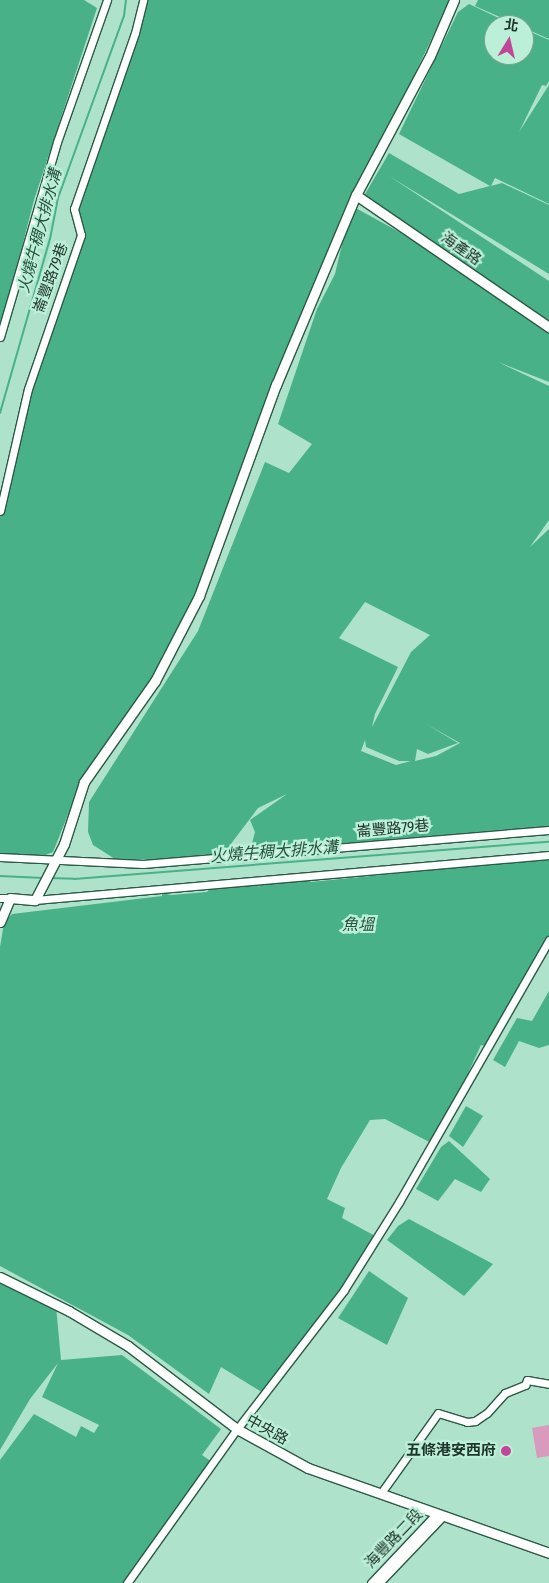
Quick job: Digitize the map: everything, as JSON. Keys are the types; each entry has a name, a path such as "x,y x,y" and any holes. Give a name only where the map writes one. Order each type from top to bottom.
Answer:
{"street":[{"path":"0,337 57,142 108,0"},
{"name":"崙豐路79巷","path":"0,511 28,389 81,235 74,208 135,33 143,0"},
{"path":"35,900 54,860 64,844 84,782 155,682 199,596 230,520 276,385 356,195 430,56 454,0"},
{"name":"海產路","path":"356,195 549,327"},
{"name":"崙豐路79巷","path":"0,857 143,864 549,830"},
{"path":"0,898 35,900 549,855"},
{"path":"0,922 10,898"},
{"path":"127,1583 237,1429 344,1290 399,1202 549,940"},
{"name":"中央路","path":"0,1276 69,1311 128,1346 237,1429 308,1468 549,1553"},
{"path":"381,1493 438,1413 467,1422 475,1421 488,1413 505,1394 525,1385 527,1380 549,1384"},
{"name":"海豐路二段","path":"370,1583 440,1515"},
{"name":"海豐路二段","path":"379,1583 440,1515"}],"shaded area":[{"path":"549,1425 549,1456 537,1458 532,1428"}],"water":[{"path":"0,0 84,0 97,8 34,200 0,333"},
{"path":"145,0 450,0 352,206 423,245 361,201 389,153 459,194 490,186 399,134 458,12 469,4 493,15 484,15 484,65 534,65 534,33 549,40 549,81 546,86 542,85 519,132 549,85 549,204 495,178 491,186 502,183 549,205 549,274 389,176 549,281 549,382 498,362 549,386 549,520 530,547 549,529 549,826 250,851 255,832 250,820 287,794 258,808 224,853 200,855 198,860 115,859 93,845 88,832 89,802 198,631 265,462 289,473 312,444 278,424 317,309 335,274 350,210 282,371 240,492 164,671 75,797 53,852 33,860 0,856 0,517 28,398 83,237 79,210","holes":["365,602 430,635 411,652 372,727 375,714 398,667 339,638","426,724 460,743 436,756 415,761 417,749 428,754 458,743","365,740 366,747 399,761 411,761 396,765 361,751"]},
{"path":"478,0 549,0 549,39 534,32 534,15 495,15 475,6"},
{"name":"魚塭","path":"549,858 549,941 490,1047 481,1045 435,1145 385,1119 370,1120 341,1168 327,1199 345,1208 342,1218 377,1237 344,1293 268,1396 221,1367 209,1394 128,1335 0,1266 0,947 4,923 12,914 162,896 162,893 171,895 207,892 210,888 258,884 258,887 265,883 310,879 311,882"},
{"path":"549,991 549,1045 539,1048 519,1041 505,1067 493,1060 517,1018 532,1021"},
{"path":"466,1106 483,1116 463,1147 449,1136"},
{"path":"449,1141 490,1179 481,1192 455,1179 438,1201 416,1189 441,1147"},
{"path":"409,1219 493,1264 464,1296 387,1240 398,1226"},
{"path":"369,1271 408,1298 387,1345 338,1318"},
{"path":"0,1278 56,1306 61,1360 122,1355 221,1429 202,1455 212,1462 124,1583 0,1583 0,1460 34,1414 76,1437 81,1426 94,1433 99,1425 42,1397 58,1363 30,1399 0,1450"}],"waterway":[{"name":"火燒牛稠大排水溝","path":"0,413 50,239 58,198 124,16 126,0"},
{"name":"火燒牛稠大排水溝","path":"50,878 74,879 549,842"},
{"name":"火燒牛稠大排水溝","path":"0,876 43,878"}],"place":[{"name":"五條港安西府","path":"506,1451"}]}
